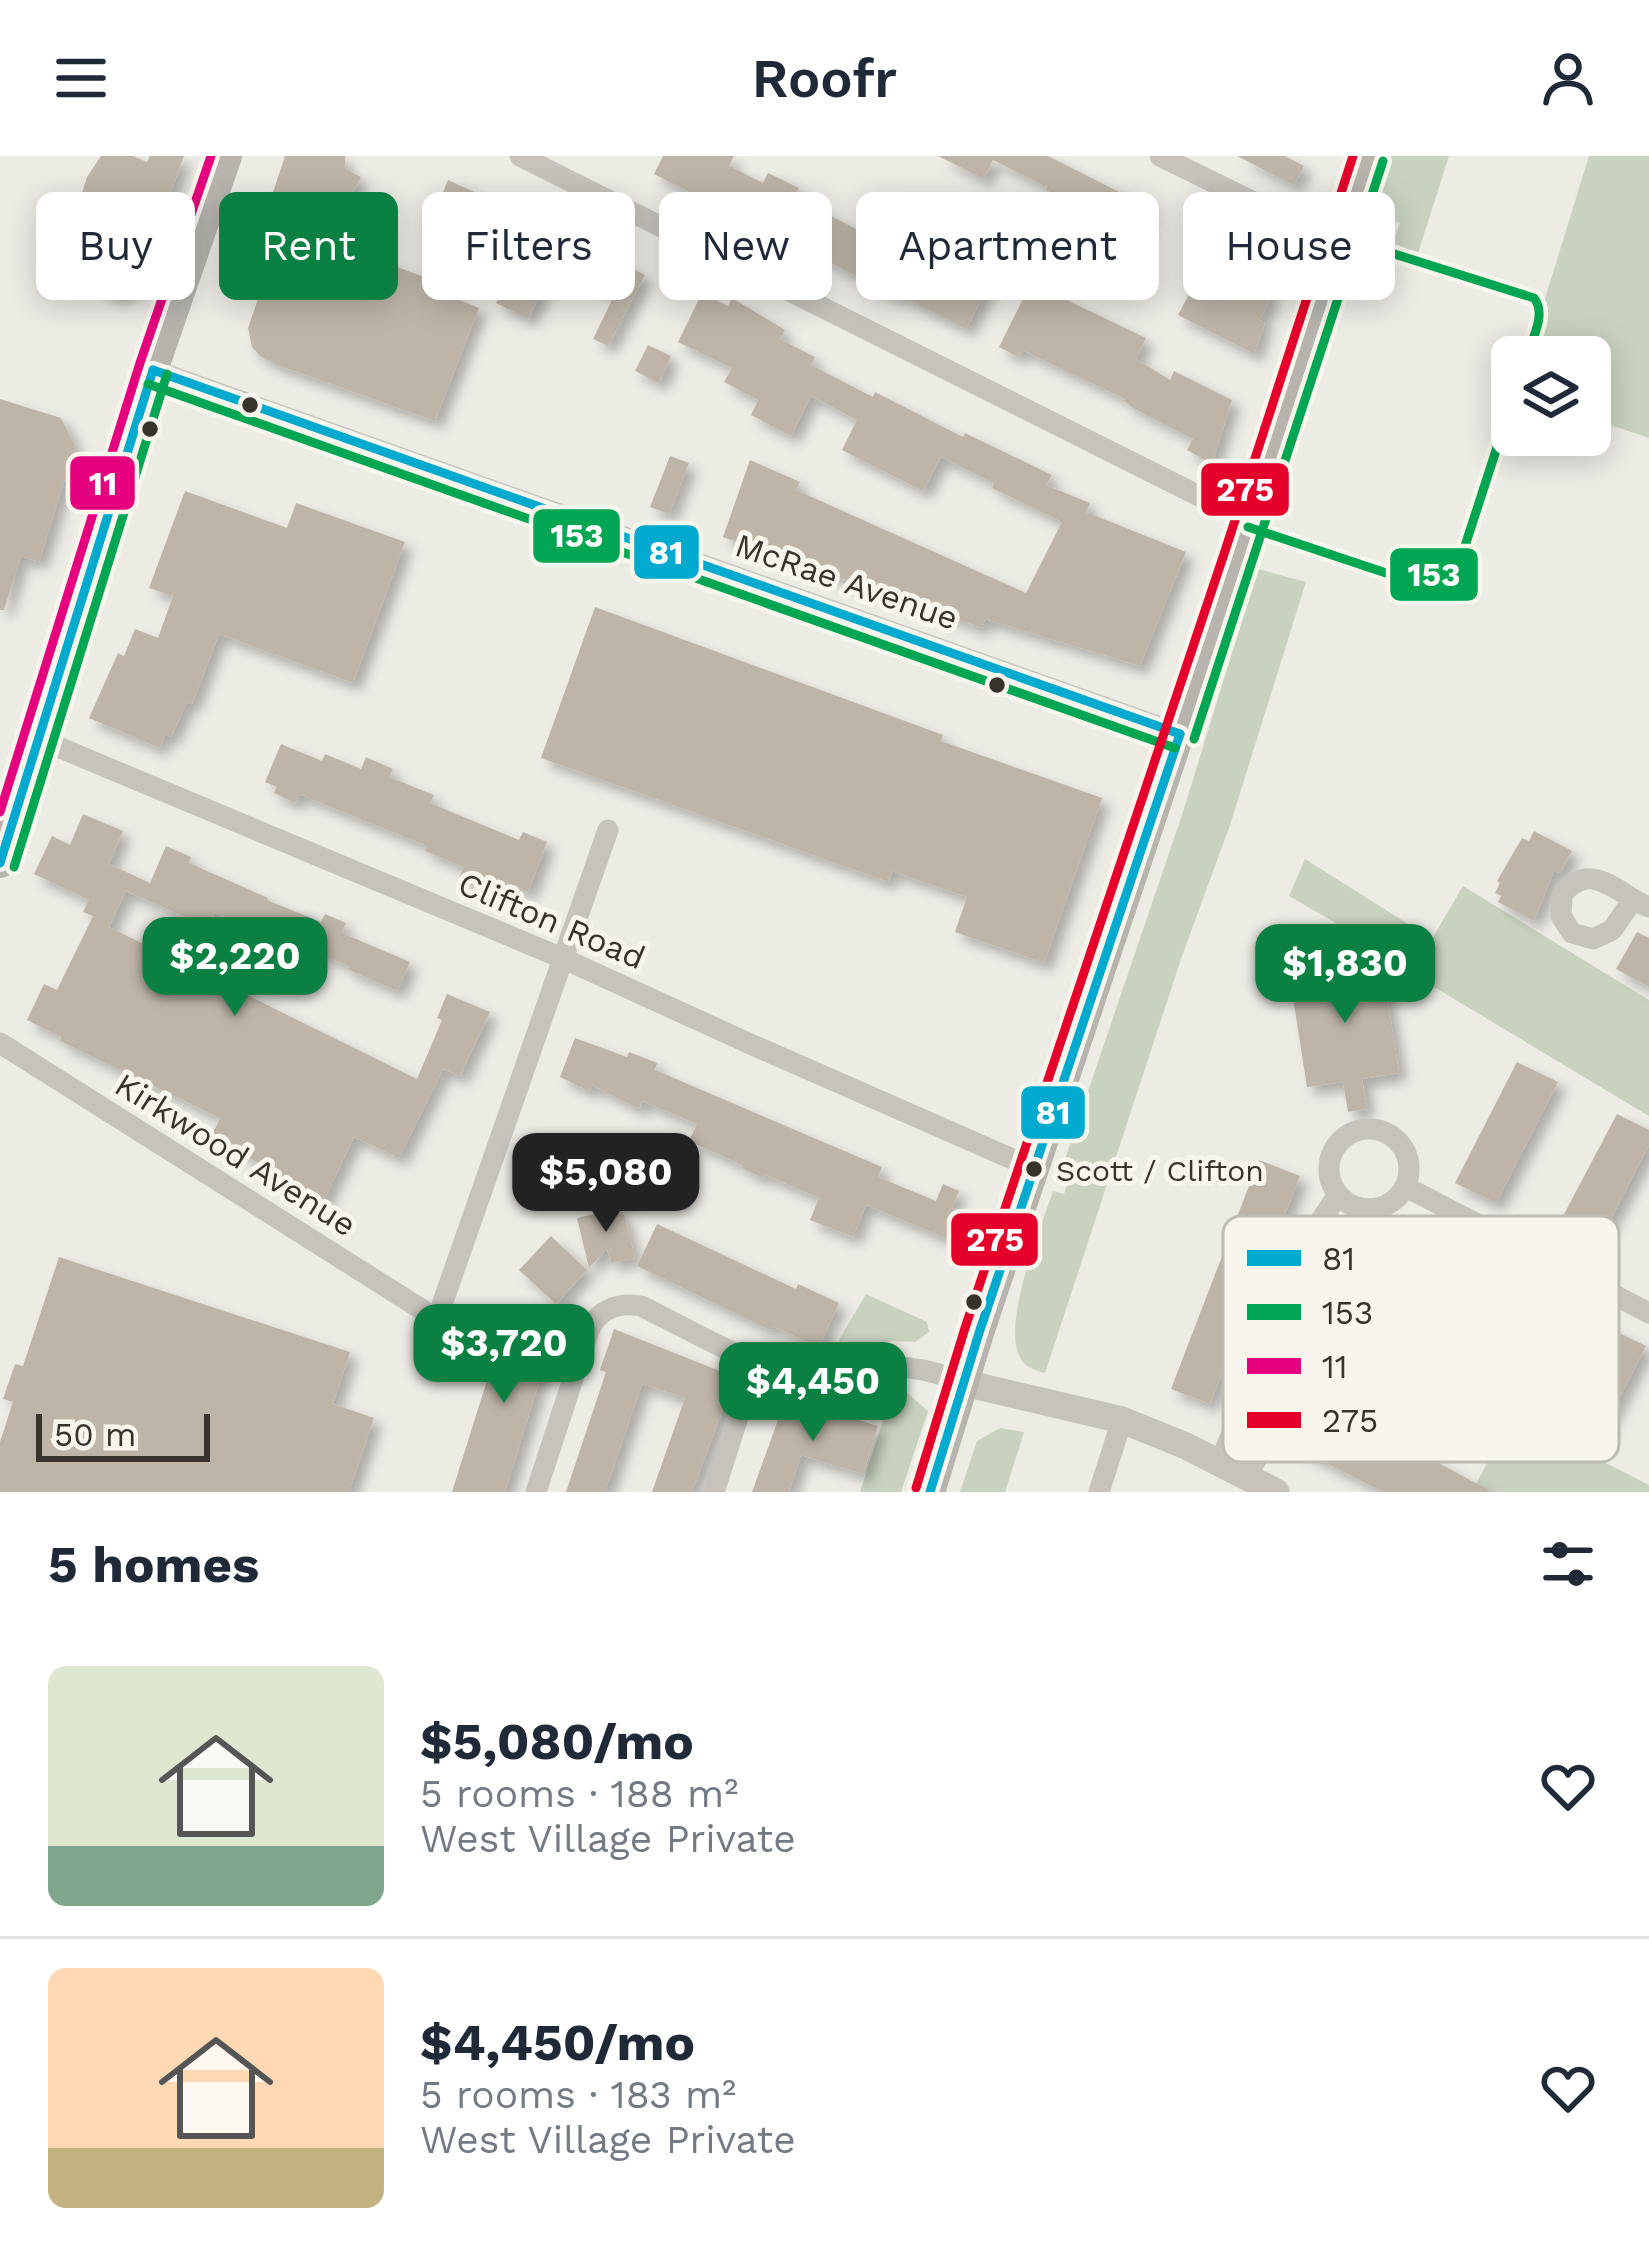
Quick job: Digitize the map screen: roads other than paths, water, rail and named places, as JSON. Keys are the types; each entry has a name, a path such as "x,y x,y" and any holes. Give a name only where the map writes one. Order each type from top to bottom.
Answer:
{"main road":[{"path":"0,863 153,370 227,156"},
{"path":"1357,192 1369,156"},
{"path":"930,1492 1321,300"}],"street":[{"path":"520,156 1209,501 1252,513"},
{"path":"1160,156 1233,192"},
{"name":"McRae Avenue","path":"153,370 1180,734"},
{"name":"Clifton Road","path":"39,739 562,958 1035,1169"},
{"path":"562,958 608,830"},
{"name":"Kirkwood Avenue","path":"0,1043 437,1318 562,958"},
{"path":"1362,1129 1384,1131 1401,1144 1409,1165 1406,1187 1390,1203 1358,1208 1338,1195 1329,1176 1331,1155 1343,1138 1362,1129"},
{"path":"1406,1187 1462,1216"},
{"path":"1324,1216 1338,1195"},
{"path":"1368,1216 1369,1209"},
{"path":"1619,1297 1649,1313"},
{"path":"536,1492 589,1330 601,1313 620,1305 641,1306 782,1372 824,1377 878,1367 926,1369 964,1383 1109,1417 1220,1462 1276,1492"},
{"path":"714,1492 756,1361"},
{"path":"1099,1492 1109,1417"},
{"path":"1220,1462 1223,1454"},
{"path":"1247,1477 1255,1462"}],"place":[{"name":"Scott / Clifton","path":"1034,1169"}]}
